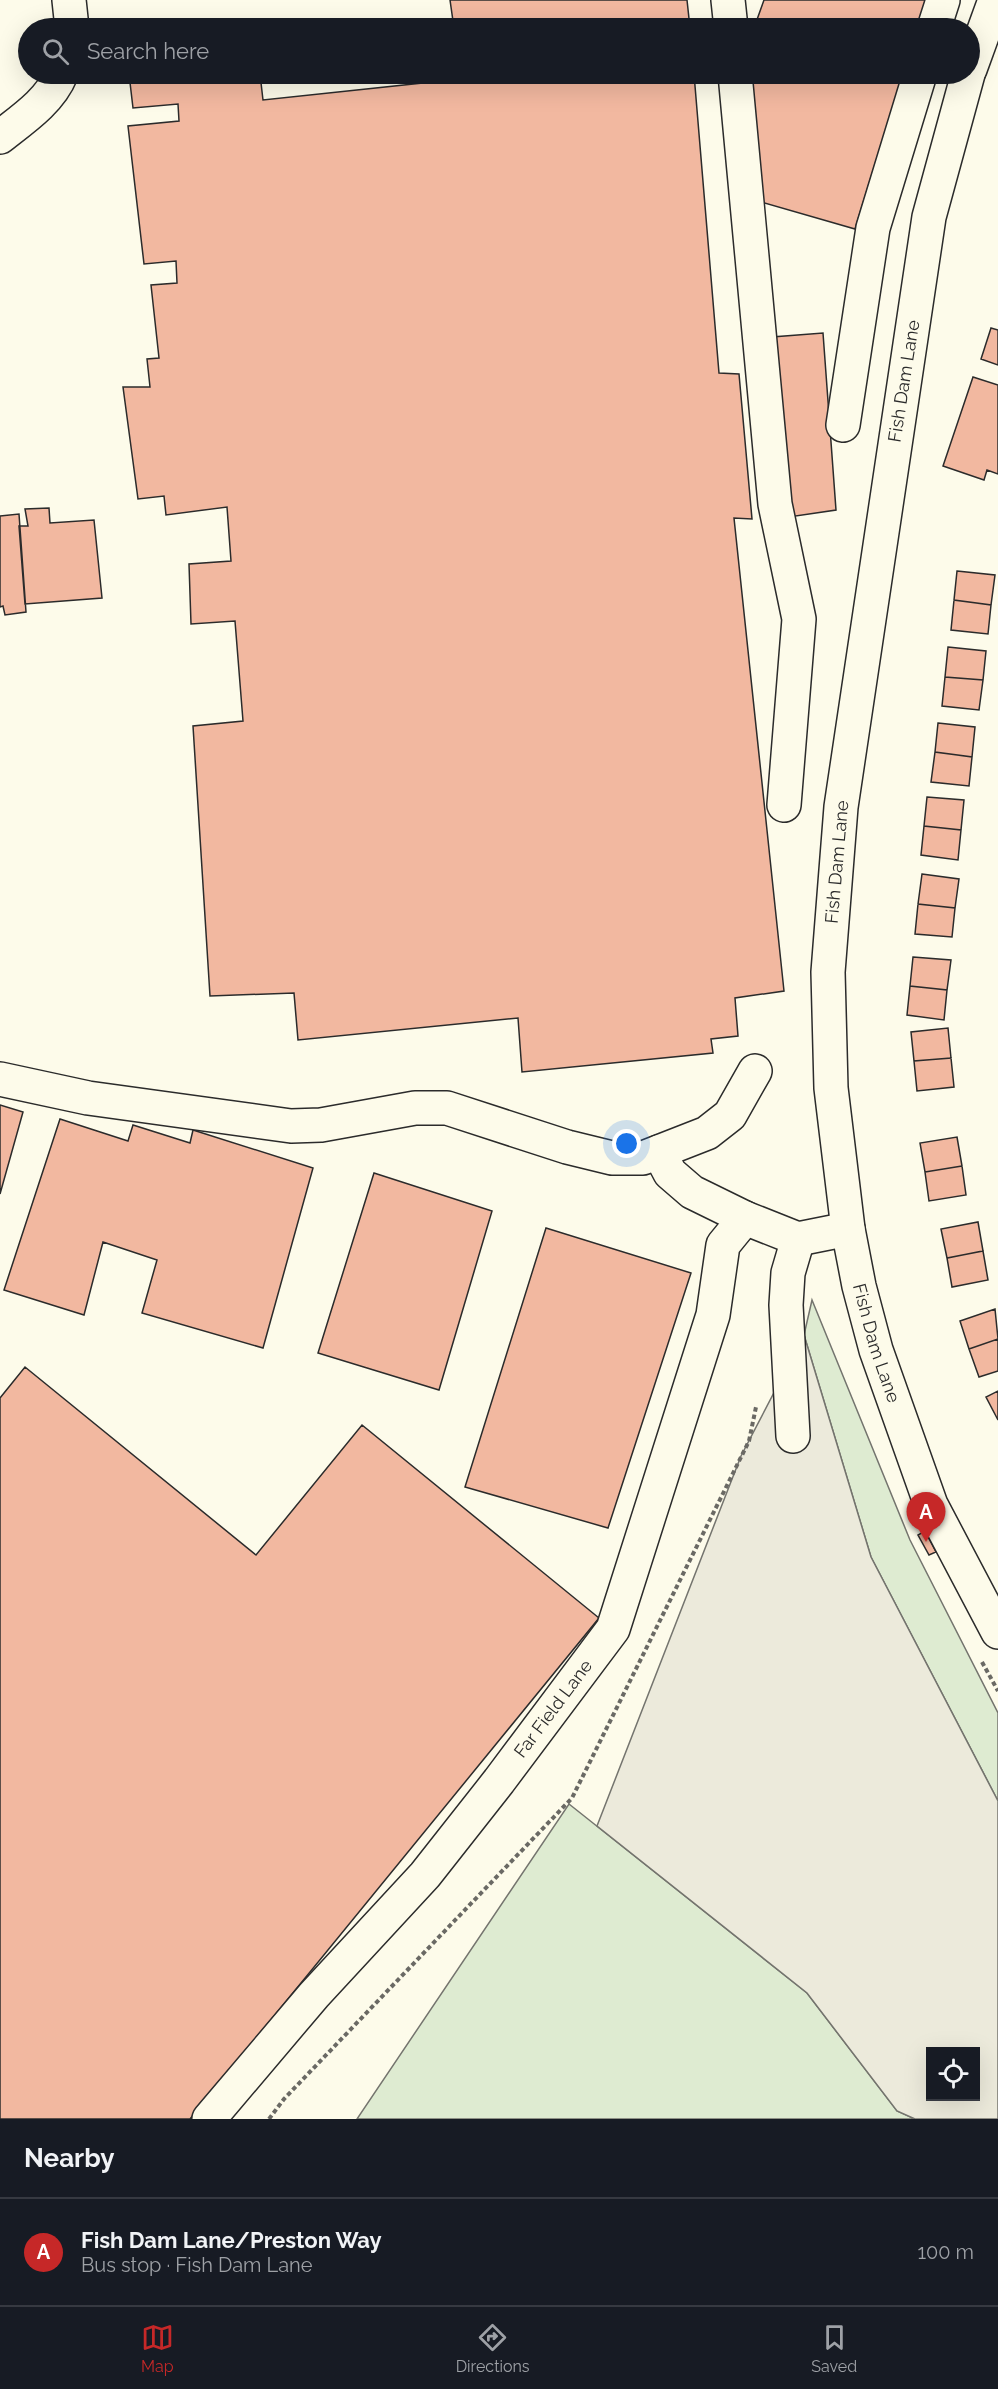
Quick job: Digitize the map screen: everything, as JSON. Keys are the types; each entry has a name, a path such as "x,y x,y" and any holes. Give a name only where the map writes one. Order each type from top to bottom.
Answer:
{"street":[{"path":"69,0 71,18"},
{"path":"728,0 730,18"},
{"path":"937,18 943,0"},
{"path":"980,40 995,0"},
{"path":"0,137 48,95 57,84"},
{"path":"736,84 775,504 799,619 784,805"},
{"path":"843,425 873,228 917,84"},
{"name":"Fish Dam Lane","path":"965,84 929,217 841,807 828,972 831,1088 848,1229 859,1286 876,1350 931,1505 998,1632"},
{"path":"0,1079 88,1098 291,1126 321,1125 415,1108 447,1108 567,1147 612,1158 643,1158 707,1133 730,1115 755,1071"},
{"path":"659,1152 670,1173 692,1192 745,1218 798,1239 848,1229"},
{"name":"Far Field Lane","path":"209,2119 314,1995 425,1875 500,1781 613,1629 712,1315 723,1245 745,1218"},
{"path":"793,1436 786,1305 788,1273 798,1239"}],"green space":[{"path":"812,1300 910,1540 998,1713 998,1801 871,1557 804,1335"},
{"path":"569,1804 807,1993 897,2111 915,2119 357,2119"}],"shaded area":[{"path":"804,1335 871,1557 998,1801 998,2119 915,2119 897,2111 807,1993 597,1826 741,1456"}],"building":[{"path":"450,0 687,0 689,18 453,18"},
{"path":"764,0 926,0 920,18 758,18"},
{"path":"130,84 261,84 263,100 413,84 695,84 719,373 739,374 752,519 734,518 784,991 735,998 738,1036 711,1039 713,1053 522,1072 518,1018 298,1040 294,993 210,996 193,726 243,721 235,621 191,624 189,564 231,561 227,507 166,515 164,496 138,499 123,387 150,387 147,359 159,358 151,285 177,283 176,261 144,264 128,126 179,121 178,104 133,108"},
{"path":"743,84 900,84 855,229 761,202"},
{"path":"991,328 998,330 998,365 981,359"},
{"path":"823,333 836,510 789,517 772,337"},
{"path":"973,377 998,385 998,474 987,470 984,480 943,466"},
{"path":"49,508 50,523 94,520 102,598 25,604 19,526 28,526 25,509"},
{"path":"19,514 26,612 5,615 3,606 0,607 0,516"},
{"path":"957,571 995,575 991,605 954,600"},
{"path":"954,600 991,605 988,634 951,630"},
{"path":"948,647 986,651 983,680 945,677"},
{"path":"945,677 983,680 979,710 942,706"},
{"path":"938,723 975,727 972,757 935,752"},
{"path":"935,752 972,757 969,786 931,782"},
{"path":"927,797 964,800 961,830 924,826"},
{"path":"924,826 961,830 958,860 921,855"},
{"path":"922,874 959,879 955,908 918,904"},
{"path":"918,904 955,908 952,937 915,934"},
{"path":"913,957 951,960 947,990 910,986"},
{"path":"910,986 947,990 944,1020 907,1015"},
{"path":"948,1028 951,1058 914,1061 911,1032"},
{"path":"951,1058 954,1087 917,1091 914,1061"},
{"path":"0,1105 23,1112 0,1194"},
{"path":"60,1119 128,1141 133,1125 190,1143 193,1130 313,1168 263,1348 142,1313 157,1260 103,1242 84,1315 4,1290"},
{"path":"957,1137 962,1166 925,1172 920,1143"},
{"path":"962,1166 966,1195 929,1201 925,1172"},
{"path":"374,1173 492,1211 439,1390 318,1353"},
{"path":"978,1222 983,1251 947,1258 941,1229"},
{"path":"546,1228 691,1273 608,1528 465,1487"},
{"path":"983,1251 988,1280 952,1287 947,1258"},
{"path":"995,1309 998,1339 969,1349 960,1321"},
{"path":"998,1339 998,1371 979,1377 969,1349"},
{"path":"25,1367 256,1555 362,1425 599,1618 190,2119 0,2119 0,1398"},
{"path":"998,1391 998,1420 986,1397"},
{"path":"925,1531 936,1552 929,1555 918,1535"}],"place":[{"name":"Fish Dam Lane/Preston Way","path":"926,1542"}]}
